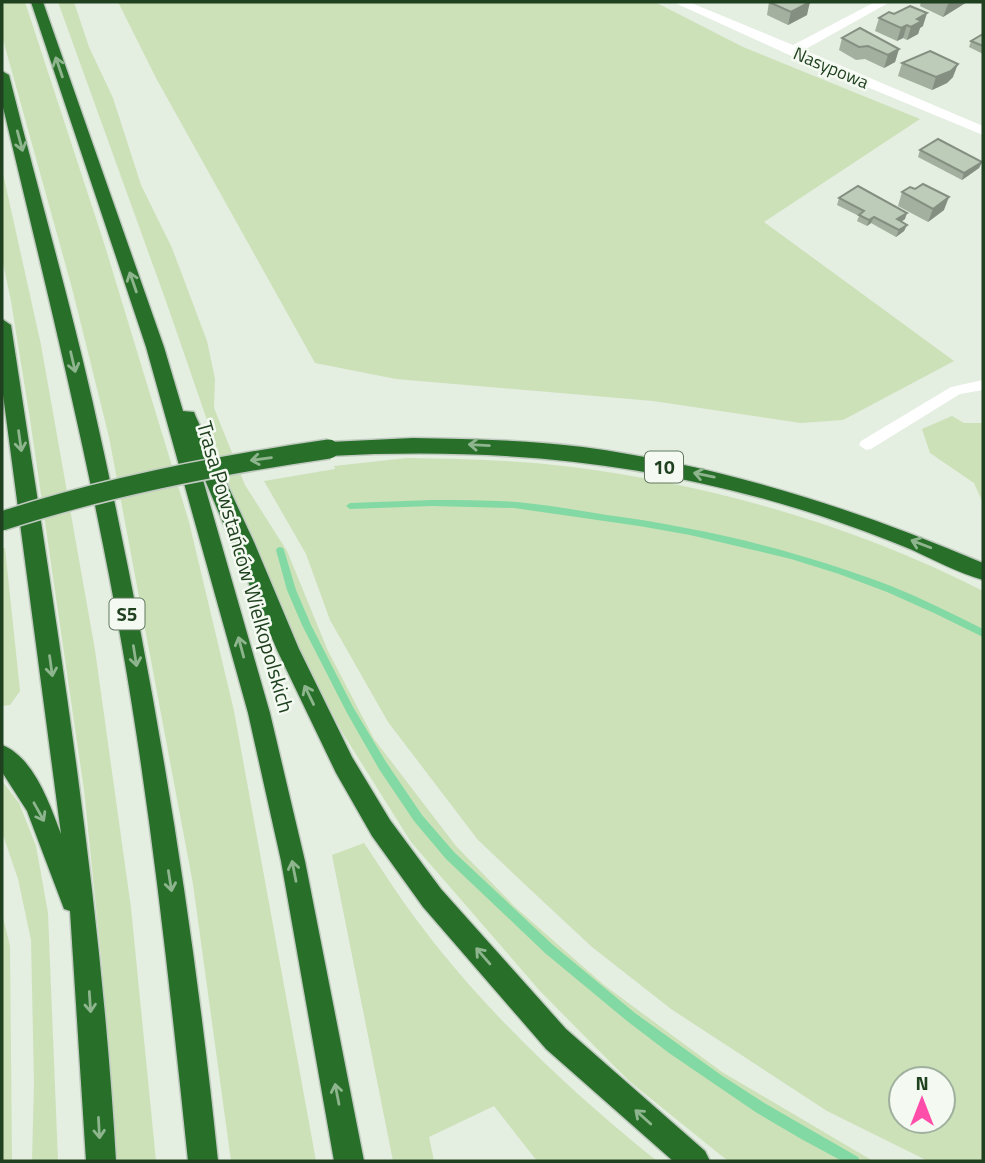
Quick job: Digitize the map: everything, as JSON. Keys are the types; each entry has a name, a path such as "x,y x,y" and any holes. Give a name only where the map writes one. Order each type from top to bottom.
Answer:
{"highway":[{"name":"Trasa Powstańców Wielkopolskich","path":"37,2 155,347 259,713 293,862 349,1161"},
{"name":"S5","path":"2,75 82,397 133,648 172,895 203,1161"},
{"path":"2,325 69,791 85,934 101,1161"},
{"path":"155,347 244,542 288,650 344,765 382,828 432,898 556,1039 695,1161"},
{"name":"10","path":"2,521 149,478 203,467 379,444 456,444 551,450 640,462 733,481 834,511 931,548 983,572"},
{"path":"2,756 14,766 45,822 85,934"}],"street":[{"name":"Nasypowa","path":"679,2 983,131"},
{"path":"792,51 884,2"}],"lane":[{"path":"866,445 957,390 983,385"}],"green space":[{"path":"2,2 25,2 104,243 189,522 234,711 316,1161 231,1161 193,884 109,437 72,288 2,36"},
{"path":"58,2 74,2 89,47 113,98 141,185 172,248 207,341 215,379 214,408 245,485 287,551 328,651 374,739 456,846 515,907 604,985 722,1072 873,1161 728,1161 629,1081 540,991 411,842 342,732 286,626 237,507"},
{"path":"118,2 655,2 743,47 920,119 764,222 954,361 843,420 801,423 653,401 396,379 315,363 156,78"},
{"path":"2,169 41,345 95,650 131,908 156,1161 116,1161 102,966 84,790 30,419 2,258"},
{"path":"952,416 964,423 983,423 983,503 974,483 930,453 922,429"},
{"path":"407,458 469,459 572,467 625,475 783,511 885,547 983,591 983,1161 928,1161 827,1111 671,1009 592,947 478,840 388,722 330,620 306,554 264,481 335,469 334,466"},
{"path":"2,548 5,548 20,691 10,705 2,706"},
{"path":"2,781 19,803 36,846 48,913 58,1161 32,1161 34,1083 31,940 18,879 2,832"},
{"path":"364,843 414,917 502,1021 563,1081 657,1161 537,1161 494,1106 429,1137 434,1161 393,1161 332,855"},
{"path":"2,913 10,946 12,1161 2,1161"}],"building":[{"path":"769,2 810,2 791,12"},
{"path":"910,6 927,13 917,19 922,21 911,27 907,25 901,28 879,18 889,12 894,14"},
{"path":"860,28 899,49 888,55 868,46 859,47 842,38"},
{"path":"983,34 983,46 971,41"},
{"path":"930,51 958,64 951,71 936,77 902,63"},
{"path":"938,139 982,162 964,173 920,150"},
{"path":"923,184 949,197 933,209 902,192"},
{"path":"858,186 907,213 897,219 907,225 899,230 874,217 869,220 859,215 864,211 839,198"}],"waterway":[{"path":"350,506 432,503 514,505 690,531 791,556 841,572 937,610 983,633"},
{"path":"280,550 292,590 307,625 350,710 418,818 450,856 589,984 673,1049 807,1136 854,1161"}]}
